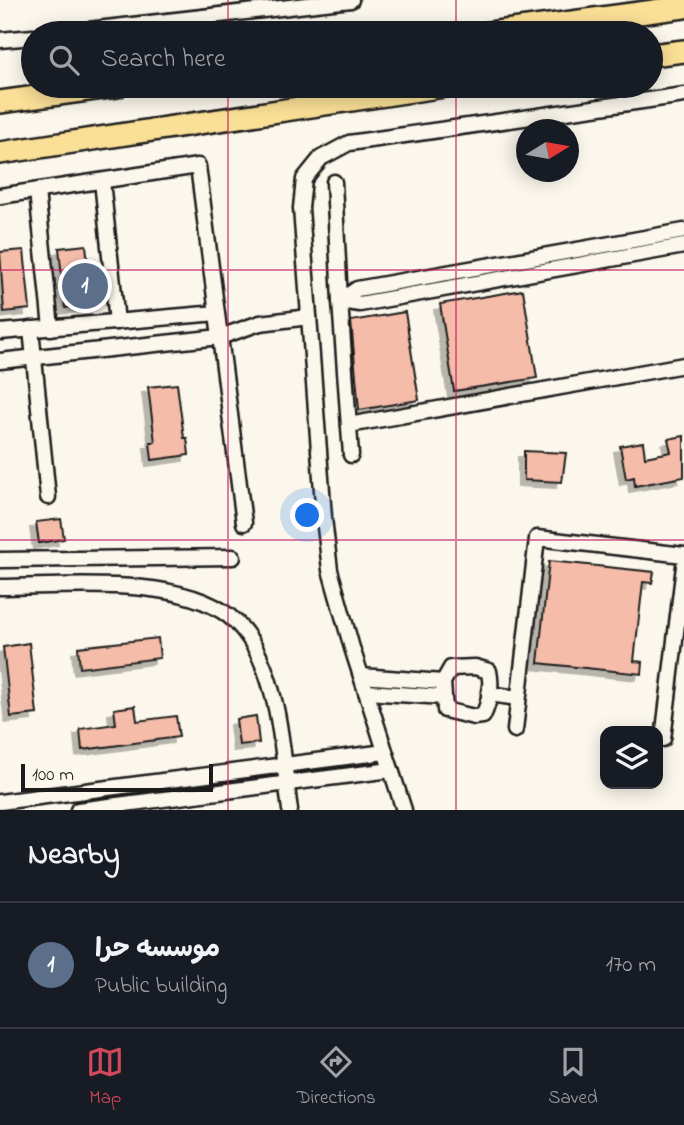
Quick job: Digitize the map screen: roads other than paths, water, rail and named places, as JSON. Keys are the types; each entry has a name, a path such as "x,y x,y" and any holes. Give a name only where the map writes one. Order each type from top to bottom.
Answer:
{"highway":[{"path":"579,21 684,7"},
{"path":"663,54 684,51"},
{"path":"0,102 29,98"},
{"path":"0,153 367,98"}],"street":[{"path":"167,21 351,0"},
{"path":"0,40 21,38"},
{"path":"404,810 330,570 301,208 304,179 321,158 349,143 683,97"},
{"path":"0,197 198,166 244,523"},
{"path":"102,181 117,322"},
{"path":"334,181 351,455"},
{"path":"37,191 51,328"},
{"path":"340,300 357,289 684,231"},
{"path":"340,300 360,304 684,246"},
{"path":"0,332 217,313"},
{"path":"0,361 220,337 260,323 309,317"},
{"path":"31,329 47,497"},
{"path":"349,425 684,365"},
{"path":"515,730 537,538 684,555"},
{"path":"0,560 233,558"},
{"path":"663,739 684,566"},
{"path":"0,587 134,587 172,591 205,601 230,616 251,641 265,670 275,705 290,810"},
{"path":"475,667 489,671 489,694 483,716 474,717 445,710 443,682 451,668 475,667"},
{"path":"361,676 443,682"},
{"path":"366,692 444,697"},
{"path":"489,694 518,698"},
{"path":"0,802 385,752"},
{"path":"78,810 391,770"}],"place":[{"name":"موسسه حرا","path":"85,286"}]}
